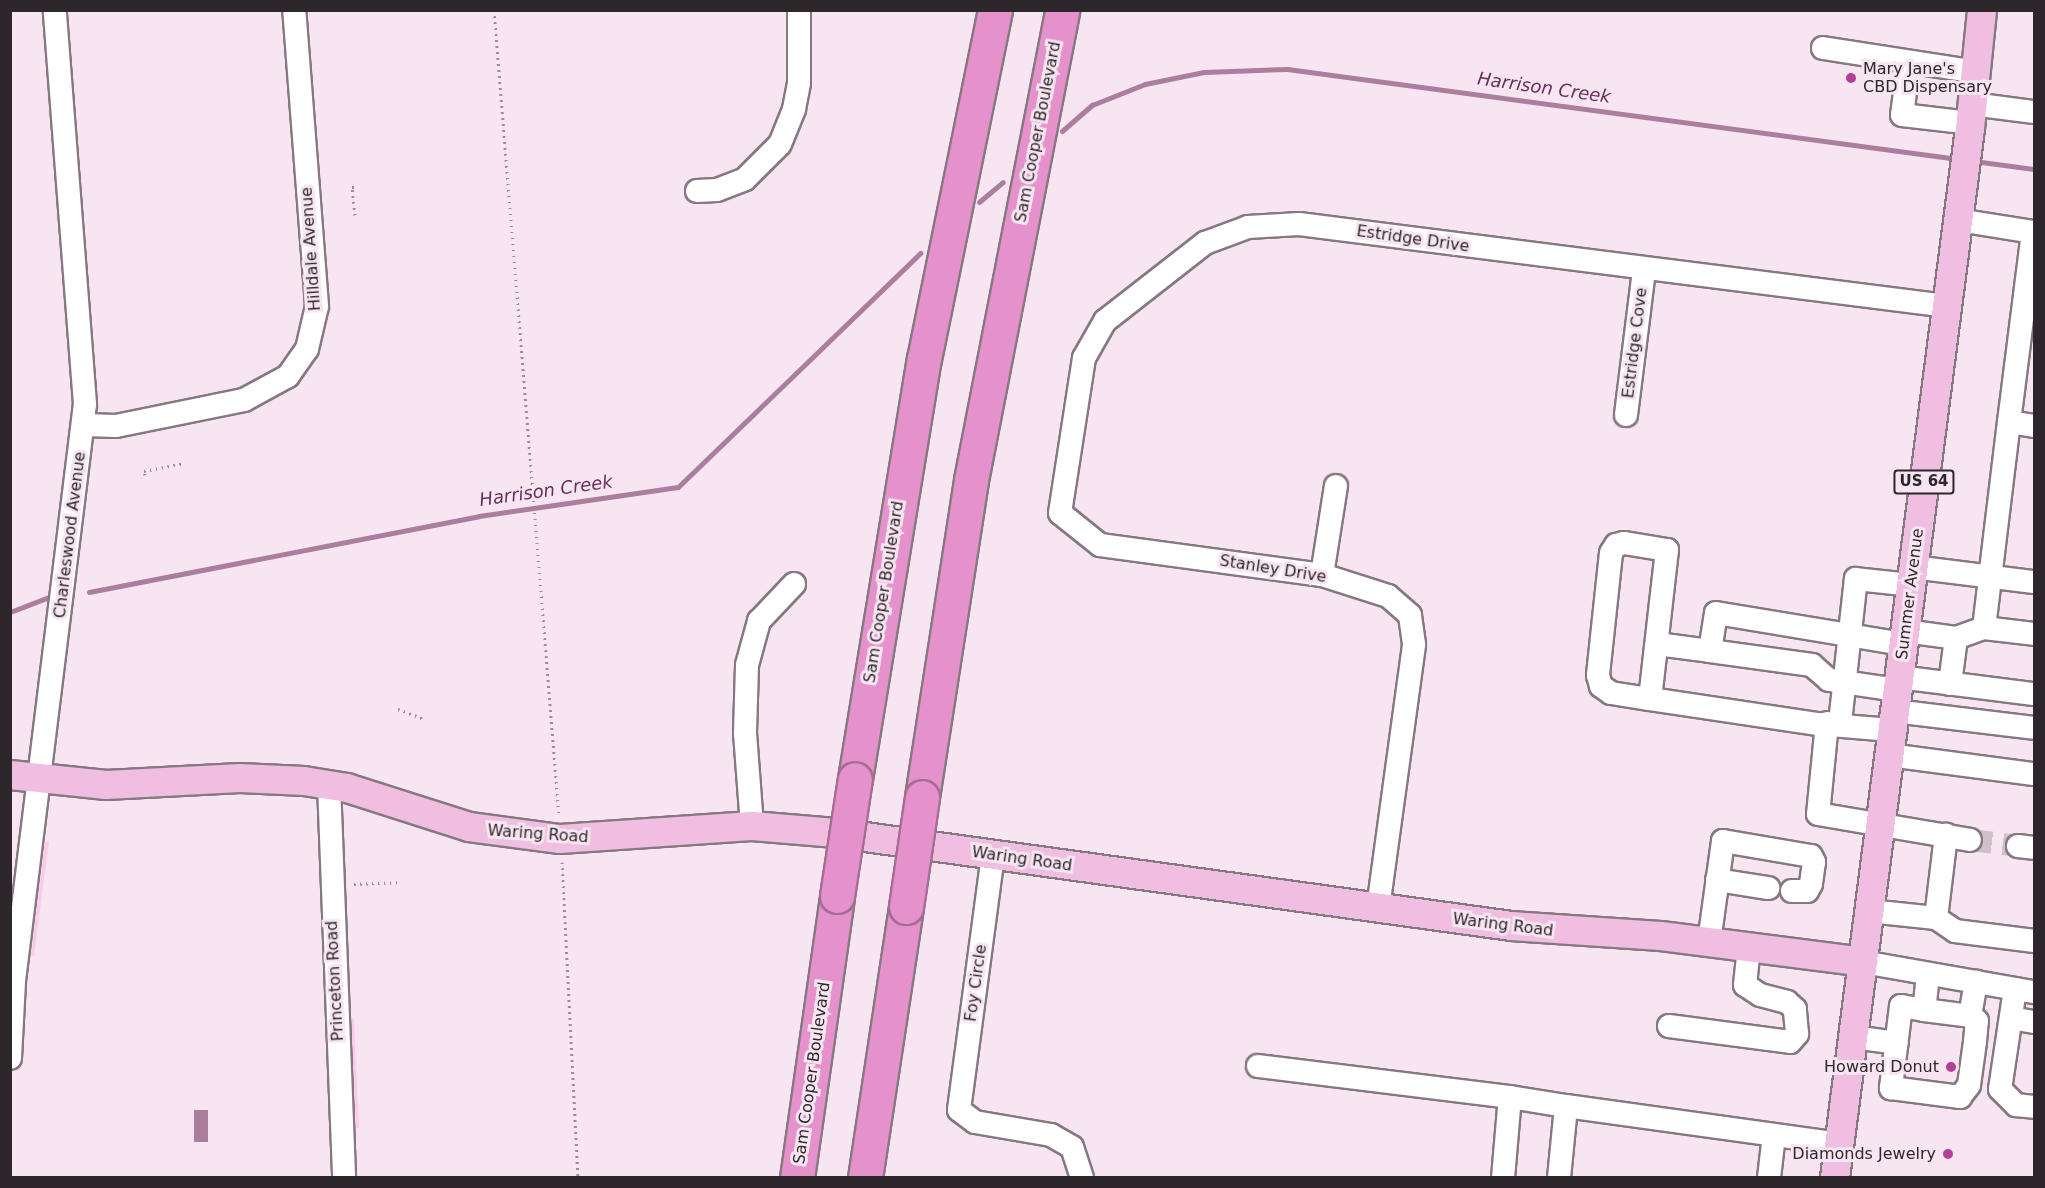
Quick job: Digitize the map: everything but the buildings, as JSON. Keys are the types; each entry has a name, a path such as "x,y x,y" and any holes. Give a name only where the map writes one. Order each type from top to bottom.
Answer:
{"highway":[{"name":"Sam Cooper Boulevard","path":"797,1178 855,779 924,358 995,10"},
{"name":"Sam Cooper Boulevard","path":"865,1178 971,480 1062,10"}],"main road":[{"name":"Summer Avenue","path":"1835,1178 1960,210 1982,10"},
{"name":"Waring Road","path":"10,775 106,785 240,778 329,784 444,820 509,834 603,838 752,826 836,833 1551,931 1709,942 1863,962"}],"street":[{"name":"Charleswood Avenue","path":"10,1058 14,981 84,426 85,390 55,10"},
{"name":"Hilldale Avenue","path":"84,426 116,426 244,400 288,376 307,349 317,306 294,10"},
{"path":"697,191 717,190 745,179 780,144 797,98 799,10"},
{"path":"1823,48 1976,72"},
{"path":"1909,62 1902,115 1971,119 2034,112"},
{"path":"1960,210 2034,232 2025,375 2009,423 1984,628"},
{"name":"Estridge Drive","path":"1060,513 1084,358 1105,321 1205,243 1248,226 1299,224 1644,270 1946,306"},
{"name":"Estridge Cove","path":"1626,415 1644,270"},
{"path":"2009,423 2034,426"},
{"path":"1322,575 1336,486"},
{"name":"Stanley Drive","path":"1060,513 1100,545 1322,575 1388,596 1410,615 1414,644 1378,908"},
{"path":"1650,699 1667,550 1616,545 1611,553 1598,675 1601,686 1611,693 1650,699 1834,723 1894,713 2034,728"},
{"path":"1970,840 1881,822 1818,814 1834,723 1845,682 1856,579 1912,576 1990,577 2034,582"},
{"path":"752,826 745,733 747,665 759,621 794,584"},
{"path":"1710,651 1716,613 1850,635 1956,638 1984,628 2034,634"},
{"path":"1950,684 1956,638"},
{"path":"1657,644 1812,665 1829,680 1845,682 1894,713 2034,774"},
{"path":"1894,713 1950,684 2034,694"},
{"name":"Princeton Road","path":"329,784 344,1178"},
{"path":"1936,918 1946,835"},
{"path":"1709,942 1723,841 1811,855 1814,862 1811,884 1807,891 1792,891"},
{"name":"Foy Circle","path":"993,855 959,1110 975,1122 1051,1135 1072,1147 1082,1178"},
{"path":"1717,880 1768,888"},
{"path":"1869,911 1936,918 1955,931 2034,941"},
{"path":"1670,1026 1790,1042 1797,1034 1795,1010 1787,1002 1760,995 1745,985 1749,948"},
{"name":"Waring Road","path":"1863,962 2025,991"},
{"path":"1924,1010 1928,974"},
{"path":"1970,1016 1976,982"},
{"path":"2025,991 2011,1018 2000,1089 2016,1105 2034,1107"},
{"path":"1901,1006 1970,1016 1977,1021 1975,1042 1969,1085 1960,1097 1891,1088 1901,1006"},
{"path":"2011,1018 2034,1022"},
{"path":"1853,1037 1897,1043"},
{"path":"1258,1066 1510,1098 1839,1144"},
{"path":"1503,1178 1510,1098"},
{"path":"1559,1178 1566,1106"},
{"path":"1769,1178 1774,1135"}],"path":[{"path":"494,10 535,528"},
{"path":"355,215 352,187 358,187"},
{"path":"145,475 144,471 181,464"},
{"path":"398,709 421,718 423,714"},
{"path":"350,884 400,882"}],"shaded area":[{"path":"49,841 34,956 31,955 45,842"},
{"path":"350,1019 354,1019 359,1128 356,1128"},
{"path":"194,1110 208,1110 208,1142 194,1142"}],"waterway":[{"name":"Harrison Creek","path":"1062,131 1092,105 1145,84 1204,72 1287,69 1958,159"},
{"name":"Harrison Creek","path":"1974,161 2034,169"},
{"name":"Harrison Creek","path":"979,202 1003,182"},
{"name":"Harrison Creek","path":"89,592 479,516 678,487 920,253"},
{"name":"Harrison Creek","path":"10,612 47,598"}],"tunnel":[{"path":"1970,840 2018,846"}],"place":[{"name":"Mary Jane's CBD Dispensary","path":"1851,78"},
{"name":"Howard Donut","path":"1951,1067"},
{"name":"Diamonds Jewelry","path":"1948,1154"}]}
